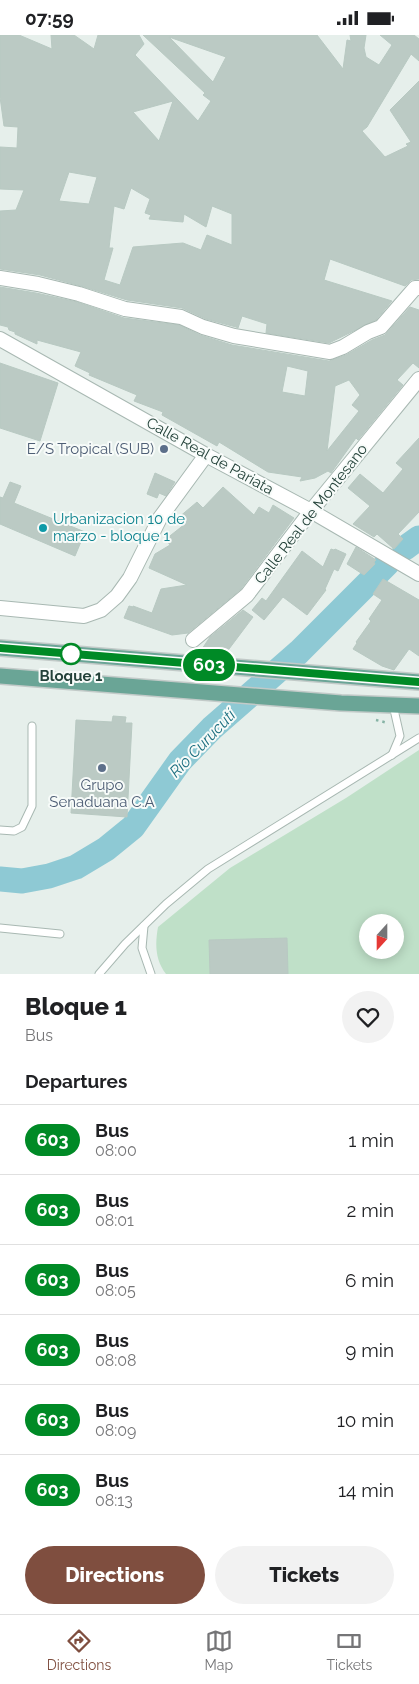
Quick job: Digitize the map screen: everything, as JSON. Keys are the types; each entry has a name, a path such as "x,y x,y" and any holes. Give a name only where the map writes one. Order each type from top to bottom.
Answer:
{"main road":[{"path":"0,648 419,682"},
{"path":"0,676 341,703 419,706"}],"street":[{"path":"0,278 47,286 125,309 181,317 202,327 234,336 330,353 381,327 415,289 419,288"},
{"name":"Calle Real de Pariata","path":"0,339 206,455 311,511 419,574"},
{"name":"Calle Real de Montesano","path":"194,640 247,595 311,511 419,379"},
{"path":"0,609 84,616 102,611 118,596 130,578 160,518 206,455"}],"lane":[{"path":"392,704 400,736 392,755"},
{"path":"0,830 14,831 22,827 32,806 32,726"},
{"path":"99,974 166,904 208,869 419,739"},
{"path":"144,926 142,948 151,974"},
{"path":"0,928 60,934"}],"path":[{"path":"369,719 397,725"}],"green space":[{"path":"419,750 419,974 166,974 162,969 157,952 158,927 230,868 346,798"}],"building":[{"path":"0,35 19,35 52,49 51,35 74,35 94,49 98,35 139,35 144,44 135,55 198,121 211,101 203,95 205,93 143,35 317,35 343,69 347,40 351,41 350,35 366,35 364,48 366,57 379,65 392,45 380,35 414,35 419,39 419,61 411,54 367,127 362,131 385,157 408,146 406,144 411,142 390,110 419,81 419,279 411,280 405,286 330,259 324,280 392,301 376,320 329,343 266,333 267,324 242,316 238,328 206,319 182,308 127,300 40,275 0,269 0,211 16,210 24,190 0,189 0,147 17,148 18,127 4,126 0,97","holes":["169,37 226,57 213,82","173,101 159,141 133,112","69,172 97,177 89,204 59,201","131,188 150,199 145,213 151,215 149,219 183,222 184,214 206,227 212,206 232,214 232,245 207,235 201,250 183,243 133,247 120,285 104,280 113,248 109,248 114,206 124,209"]},
{"path":"0,287 77,302 124,318 179,325 200,335 232,345 329,361 346,355 385,335 410,307 419,310 419,368 413,363 397,380 403,385 358,440 356,438 331,473 328,471 315,478 300,481 302,477 268,472 219,442 217,446 162,415 163,412 134,401 137,395 89,375 90,373 75,366 81,352 37,340 37,344 15,334 8,327 0,325","holes":["287,366 308,371 305,396 282,392","349,380 360,395 352,405 359,411 327,451 335,386"]},
{"path":"0,363 58,383 40,441 0,428"},
{"path":"419,438 419,512 398,534 403,539 394,549 377,534 374,537 353,524 370,506 348,488 360,474 383,493 403,469 396,463"},
{"path":"155,473 175,482 166,496 159,493 157,498 147,494"},
{"name":"Urbanizacion 10 de marzo - bloque 1","path":"10,482 21,486 14,503 85,532 75,556 0,524 0,497 3,498"},
{"path":"223,487 254,515 259,507 269,513 273,505 294,518 241,589 188,633 172,635 124,618 129,606 152,613 161,589 187,585 149,568 155,554 170,545 166,539 185,524 178,518 197,502 203,508"},
{"path":"356,547 376,560 375,564 364,575 347,564"},
{"path":"331,549 346,554 338,571 334,569 326,590 307,615 283,597 264,620 252,610 262,598 266,601 302,551 323,567"},
{"path":"383,579 419,600 419,656 409,649 394,670 382,666 353,649 371,621 369,619 382,600 373,594"},
{"path":"243,610 253,617 223,657 204,655 200,652 210,637"},
{"name":"Grupo Senaduana C.A","path":"113,716 126,717 125,723 132,723 127,817 71,813 76,720 112,722"},
{"path":"287,938 288,974 210,974 209,940"}],"waterway":[{"name":"Río Curucutí","path":"405,548 419,538"},
{"name":"Río Curucutí","path":"0,879 22,881 49,876 76,867 106,849 133,827 180,761 212,728 299,652 387,564"}],"bus line":[{"name":"603","path":"0,648 419,682"}],"place":[{"name":"E/S Tropical (SUB)","path":"164,449"},
{"name":"Urbanizacion 10 de marzo - bloque 1","path":"43,528"},
{"name":"Bloque 1","path":"71,654"},
{"name":"Grupo Senaduana C.A","path":"102,768"}]}
